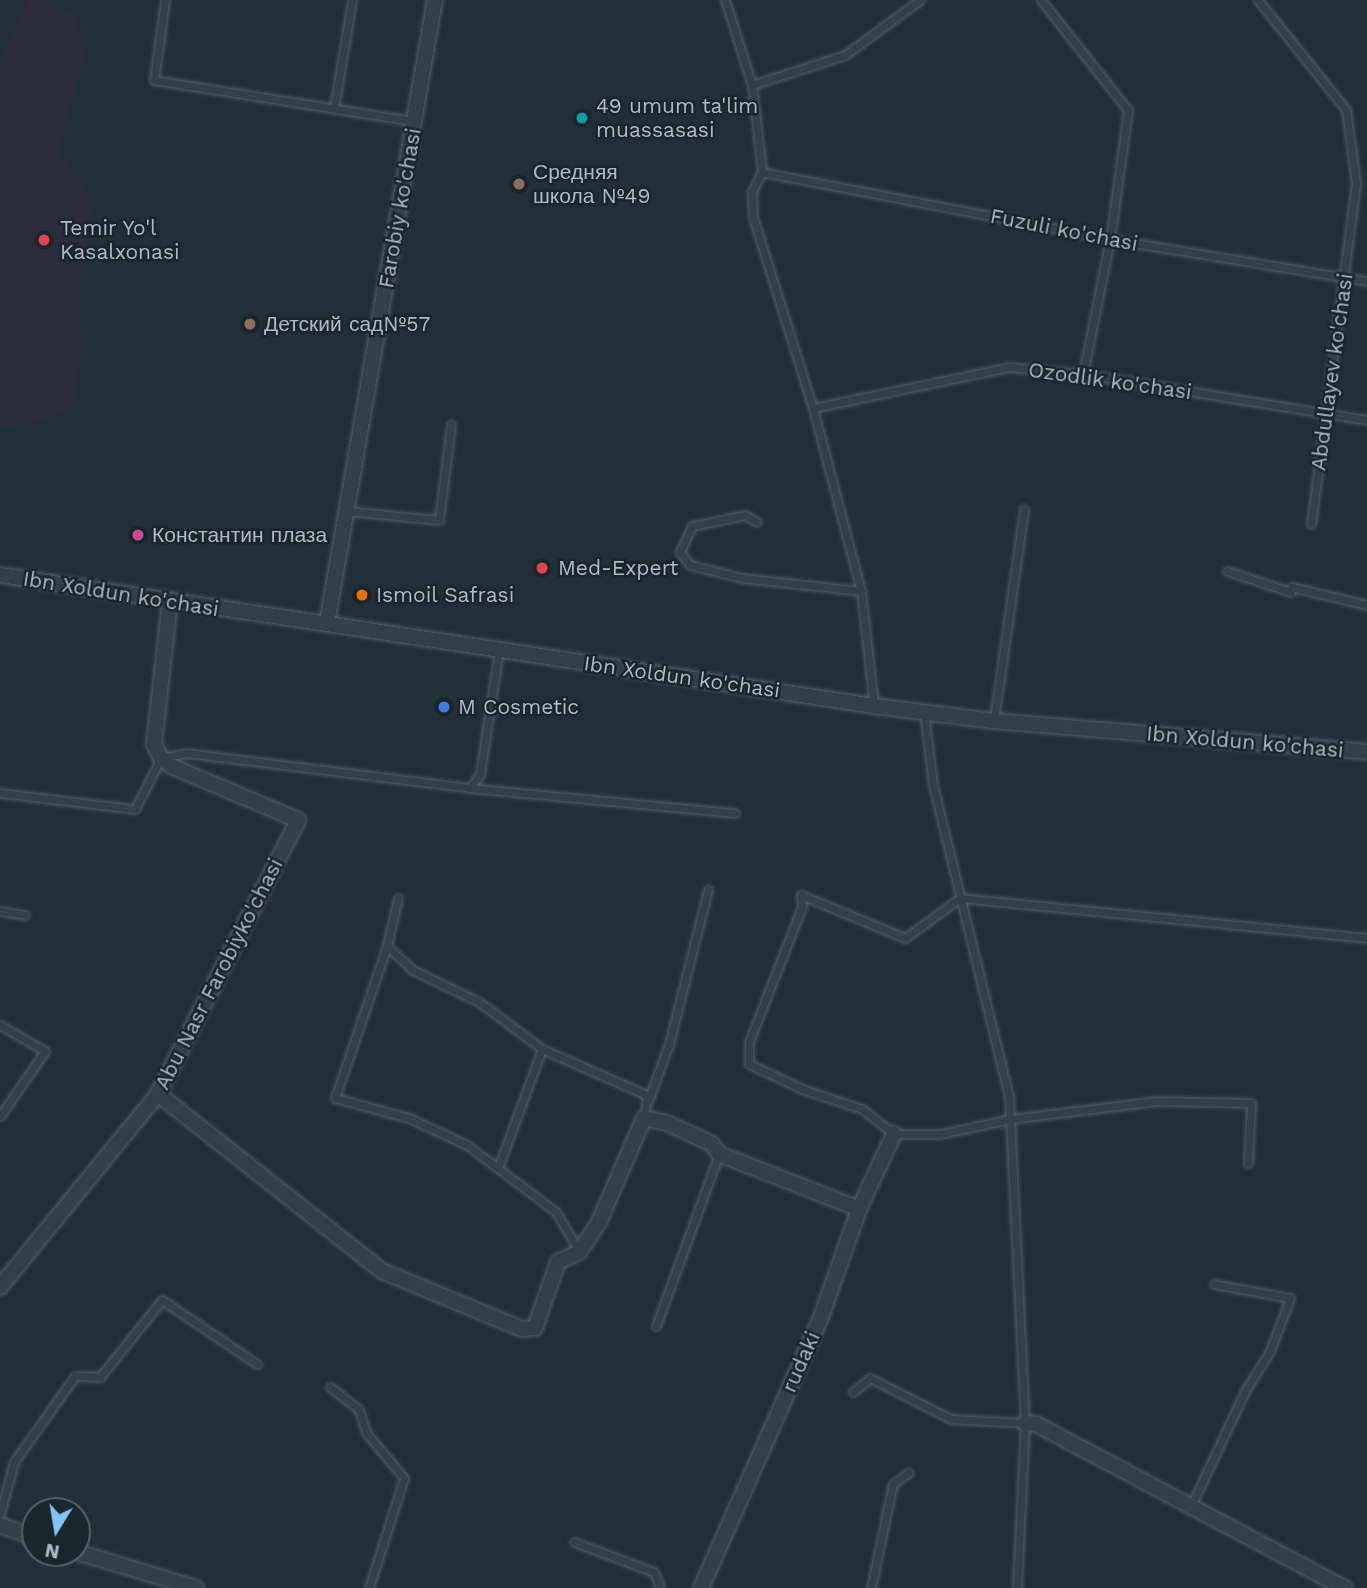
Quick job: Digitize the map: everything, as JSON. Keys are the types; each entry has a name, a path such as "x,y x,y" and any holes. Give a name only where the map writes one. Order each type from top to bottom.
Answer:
{"street":[{"name":"Farobiy ko'chasi","path":"327,622 435,0"},
{"name":"Ibn Xoldun ko'chasi","path":"0,575 874,706 993,721 1367,752"},
{"path":"161,758 154,744 170,602"},
{"name":"Abu Nasr Farobiyko'chasi","path":"0,1287 158,1094 298,820 173,767 161,758"},
{"path":"158,1094 382,1271 506,1326 535,1328 558,1262 579,1252 599,1222 644,1118 700,1139 719,1154 859,1209"},
{"name":"rudaki","path":"701,1588 820,1320 859,1209 894,1133"},
{"path":"1025,1423 1036,1424 1345,1588"},
{"path":"0,1525 21,1533"},
{"path":"91,1556 196,1588"}],"lane":[{"path":"165,0 154,80 415,121"},
{"path":"334,108 352,0"},
{"path":"725,0 752,85 762,172 752,192 754,217 813,408 861,591 874,706"},
{"path":"752,85 845,55 920,0"},
{"path":"1041,0 1128,110 1110,239 1083,374"},
{"name":"Abdullayev ko'chasi","path":"1258,0 1346,110 1356,183 1346,277 1311,524"},
{"name":"Fuzuli ko'chasi","path":"762,172 1110,239 1367,281"},
{"name":"Ozodlik ko'chasi","path":"813,408 1009,368 1083,374 1367,419"},
{"path":"346,511 439,520 451,425"},
{"path":"993,721 1024,509"},
{"path":"757,522 745,515 692,527 680,552 690,565 742,578 861,591"},
{"path":"1227,572 1291,592 1292,587 1367,605"},
{"path":"470,788 480,774 499,650"},
{"path":"923,712 933,785 1009,1097 1025,1423 1017,1588"},
{"path":"0,795 135,809 161,758 186,753 470,788 735,813"},
{"path":"644,1118 669,1044 708,890"},
{"path":"1248,1163 1251,1103 1157,1101 1010,1119 940,1134 894,1133 862,1110 749,1064 749,1042 802,907 801,895 905,938 960,898 1367,938"},
{"path":"398,898 387,946 335,1098 409,1118 467,1144 556,1212 579,1252"},
{"path":"0,911 25,915"},
{"path":"387,946 413,970 480,1002 542,1049 647,1095 644,1118"},
{"path":"0,1025 45,1051 0,1116"},
{"path":"498,1168 542,1049"},
{"path":"656,1326 719,1154"},
{"path":"1191,1507 1245,1391 1270,1351 1290,1298 1214,1284"},
{"path":"0,1514 14,1462 75,1376 100,1377 162,1300 257,1364"},
{"path":"853,1392 870,1378 951,1419 1025,1423"},
{"path":"330,1387 359,1410 367,1434 404,1478 369,1588"},
{"path":"871,1588 893,1484 908,1473"},
{"path":"574,1542 654,1572 660,1588"}],"shaded area":[{"name":"Temir Yo'l Kasalxonasi","path":"28,0 51,0 74,16 85,56 58,151 96,205 80,276 82,349 74,406 34,423 6,427 0,426 0,62"}],"place":[{"name":"49 umum ta'lim muassasasi","path":"582,118"},
{"name":"Средняя школа №49","path":"519,184"},
{"name":"Temir Yo'l Kasalxonasi","path":"44,240"},
{"name":"Детский сад№57","path":"250,324"},
{"name":"Константин плаза","path":"138,535"},
{"name":"Med-Expert","path":"542,568"},
{"name":"Ismoil Safrasi","path":"362,595"},
{"name":"M Cosmetic","path":"444,707"}]}
